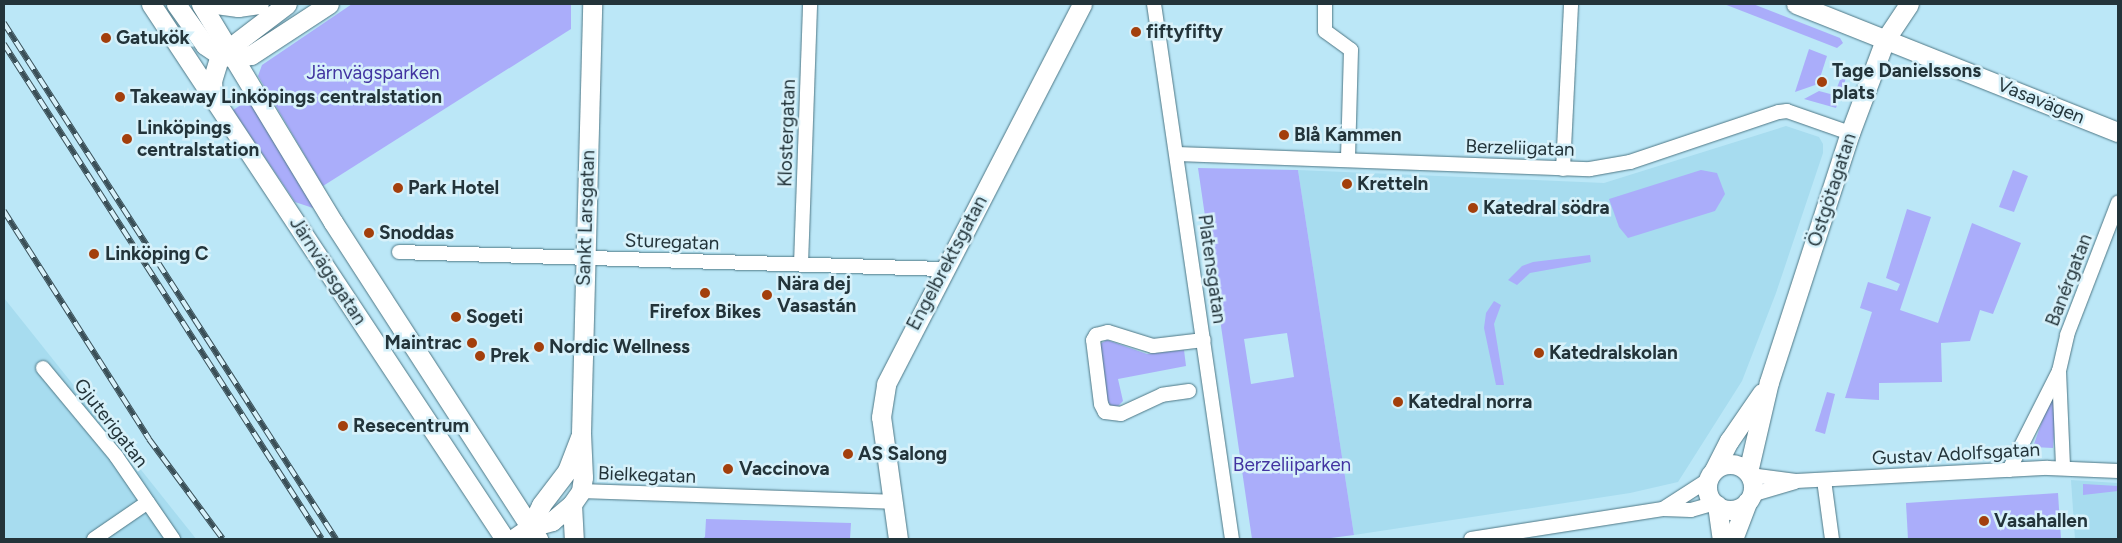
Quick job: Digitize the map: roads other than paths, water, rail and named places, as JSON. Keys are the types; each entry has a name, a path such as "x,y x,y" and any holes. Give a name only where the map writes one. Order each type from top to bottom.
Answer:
{"main road":[{"name":"Järnvägsgatan","path":"151,4 505,539"},
{"name":"Järnvägsgatan","path":"176,4 198,38 228,53"},
{"name":"Järnvägsgatan","path":"201,4 228,53 333,222 534,533"},
{"path":"216,4 238,7 259,4"},
{"path":"213,98 212,81 228,53 287,4"},
{"path":"228,53 251,55 329,4"},
{"name":"Sankt Larsgatan","path":"574,539 577,498 585,457 581,433 592,4"},
{"name":"Engelbrektsgatan","path":"898,539 881,417 883,394 890,372 1082,4"},
{"name":"Vasavägen","path":"1796,4 2118,132"},
{"name":"Östgötagatan","path":"1749,473 1769,382 1850,133 1885,40 1909,4"},
{"name":"Östgötagatan","path":"1711,475 1729,441 1769,382"},
{"name":"Sankt Larsgatan","path":"534,533 541,505 567,471 581,433"},
{"path":"1722,539 1716,504 1708,492 1711,475 1731,464 1749,473 1749,498 1733,539"},
{"name":"Sankt Larsgatan","path":"513,539 534,533 552,521 577,498"},
{"path":"1716,504 1732,509 1749,498"}],"street":[{"name":"Klostergatan","path":"801,264 810,4"},
{"name":"Platensgatan","path":"1154,4 1232,539"},
{"path":"1325,4 1325,31 1351,50 1348,160"},
{"path":"1563,169 1571,4"},
{"name":"Berzeliigatan","path":"1177,154 1563,169 1610,167 1779,112 1850,133"},
{"name":"Banérgatan","path":"2063,468 2059,371 2067,334 2118,203"},
{"name":"Sturegatan","path":"399,252 943,269"},
{"path":"1189,391 1162,395 1121,414 1110,414 1100,404 1093,340 1101,332 1153,346 1204,340"},
{"name":"Gjuterigatan","path":"43,368 116,456 174,539"},
{"name":"Banérgatan","path":"2009,470 2059,371"},
{"name":"Gustav Adolfsgatan","path":"1749,473 1796,481 2063,468 2118,471"},
{"path":"1663,509 1711,475"},
{"path":"1824,480 1832,539"},
{"name":"Gustav Adolfsgatan","path":"1749,498 1796,481"},
{"name":"Bielkegatan","path":"577,498 892,502"},
{"path":"94,539 148,502"},
{"path":"1472,539 1663,509 1691,510 1716,504"}],"railway":[{"path":"4,23 336,539"},
{"path":"4,44 322,539"},
{"path":"4,211 149,439 223,539"}],"place":[{"name":"fiftyfifty","path":"1136,32"},
{"name":"Gatukök","path":"106,38"},
{"name":"Tage Danielssons plats","path":"1822,82"},
{"name":"Takeaway Linköpings centralstation","path":"120,97"},
{"name":"Blå Kammen","path":"1284,135"},
{"name":"Linköpings centralstation","path":"127,139"},
{"name":"Kretteln","path":"1347,184"},
{"name":"Park Hotel","path":"398,188"},
{"name":"Katedral södra","path":"1473,208"},
{"name":"Snoddas","path":"369,233"},
{"name":"Linköping C","path":"94,254"},
{"name":"Firefox Bikes","path":"705,293"},
{"name":"Nära dej Vasastán","path":"767,295"},
{"name":"Sogeti","path":"456,317"},
{"name":"Maintrac","path":"472,343"},
{"name":"Nordic Wellness","path":"539,347"},
{"name":"Katedralskolan","path":"1539,353"},
{"name":"Prek","path":"480,356"},
{"name":"Katedral norra","path":"1398,402"},
{"name":"Resecentrum","path":"343,426"},
{"name":"AS Salong","path":"848,454"},
{"name":"Vaccinova","path":"728,469"},
{"name":"Vasahallen","path":"1984,521"}],"park label":[{"name":"Järnvägsparken","path":"373,73"},
{"name":"Berzeliiparken","path":"1292,465"}]}
